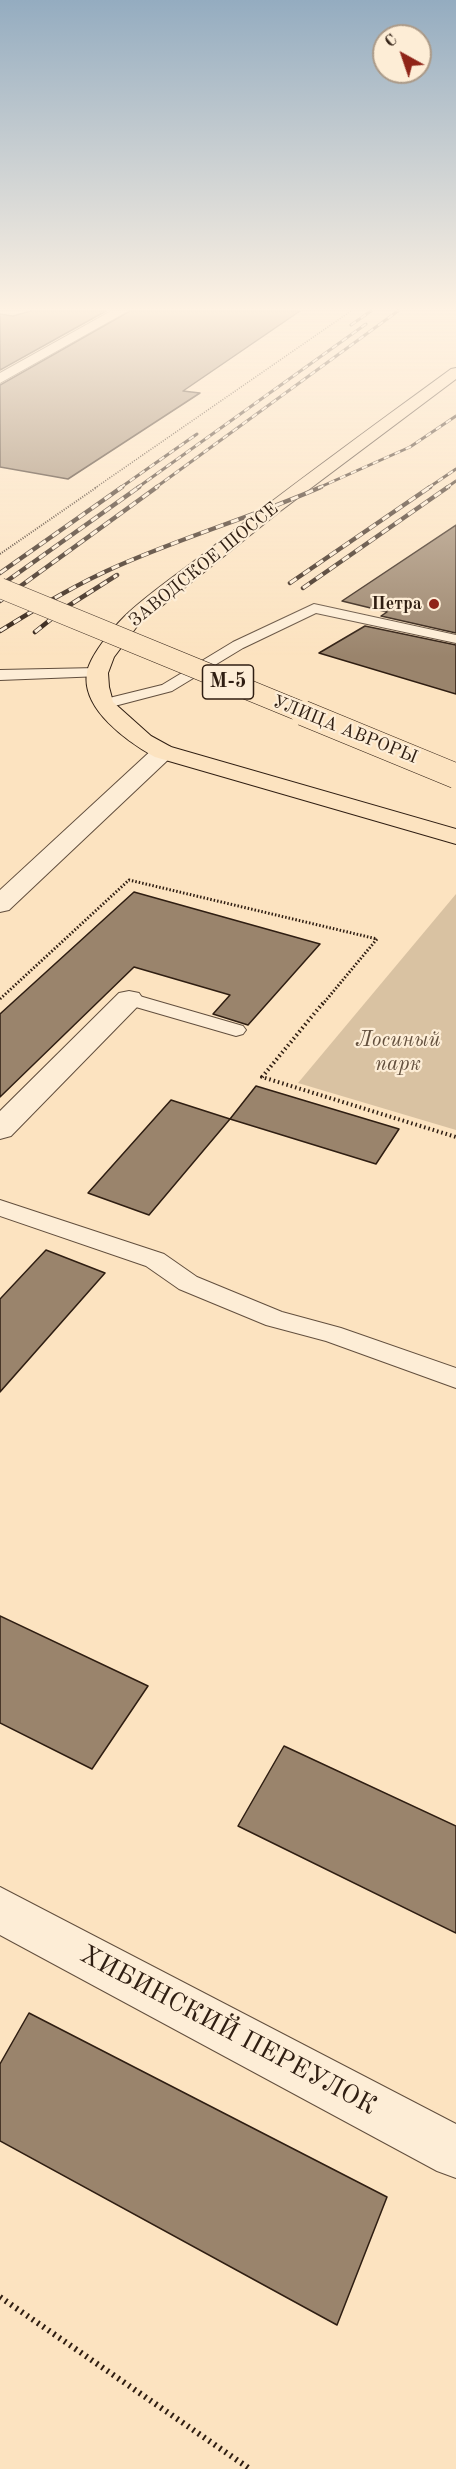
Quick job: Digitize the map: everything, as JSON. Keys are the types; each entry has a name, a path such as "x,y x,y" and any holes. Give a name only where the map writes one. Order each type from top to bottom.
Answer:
{"main road":[{"name":"ЗАВОДСКОЕ ШОССЕ","path":"97,673 104,656 131,621 273,508 383,426"},
{"name":"УЛИЦА АВРОРЫ","path":"0,588 456,776"},
{"path":"97,673 103,704 143,741 163,752 456,837"}],"street":[{"path":"0,904 163,752"},
{"path":"0,1129 129,999"},
{"name":"ХИБИНСКИЙ ПЕРЕУЛОК","path":"0,1910 456,2152"}],"lane":[{"path":"103,704 167,688 238,645 314,608 456,639"},
{"path":"0,675 97,673"},
{"path":"129,999 236,1030"},
{"path":"0,1208 155,1260 188,1283 275,1318 332,1334 456,1378"}],"path":[{"path":"0,554 185,426"},
{"path":"0,999 129,880 377,939 262,1077 456,1137"},
{"path":"0,2297 250,2469"}],"green space":[{"name":"Лосиный парк","path":"456,894 456,1130 298,1083"}],"building":[{"path":"0,426 149,426 68,479 0,467"},
{"path":"456,525 456,633 381,616 387,612 342,601"},
{"path":"365,626 456,645 456,694 319,653"},
{"path":"134,892 320,944 248,1025 213,1014 230,995 134,967 0,1097 0,1014"},
{"path":"256,1086 399,1129 376,1164 230,1119"},
{"path":"171,1100 230,1119 149,1215 88,1193"},
{"path":"46,1250 105,1273 0,1392 0,1299"},
{"path":"0,1616 148,1686 92,1769 0,1723"},
{"path":"284,1746 456,1826 456,1933 238,1826"},
{"path":"29,2013 387,2197 337,2325 0,2141 0,2064"}],"railway":[{"path":"137,488 223,426"},
{"path":"155,488 240,426"},
{"path":"318,488 410,447 441,426"},
{"path":"120,488 197,434"},
{"path":"428,488 456,469"},
{"path":"446,488 456,481"},
{"path":"0,573 122,487"},
{"path":"0,586 139,487"},
{"path":"0,601 157,487"},
{"path":"0,631 104,572 321,487"},
{"path":"290,583 430,487"},
{"path":"303,588 448,487"},
{"path":"35,632 65,608 117,575"}],"place":[{"name":"Петра","path":"434,604"}]}
